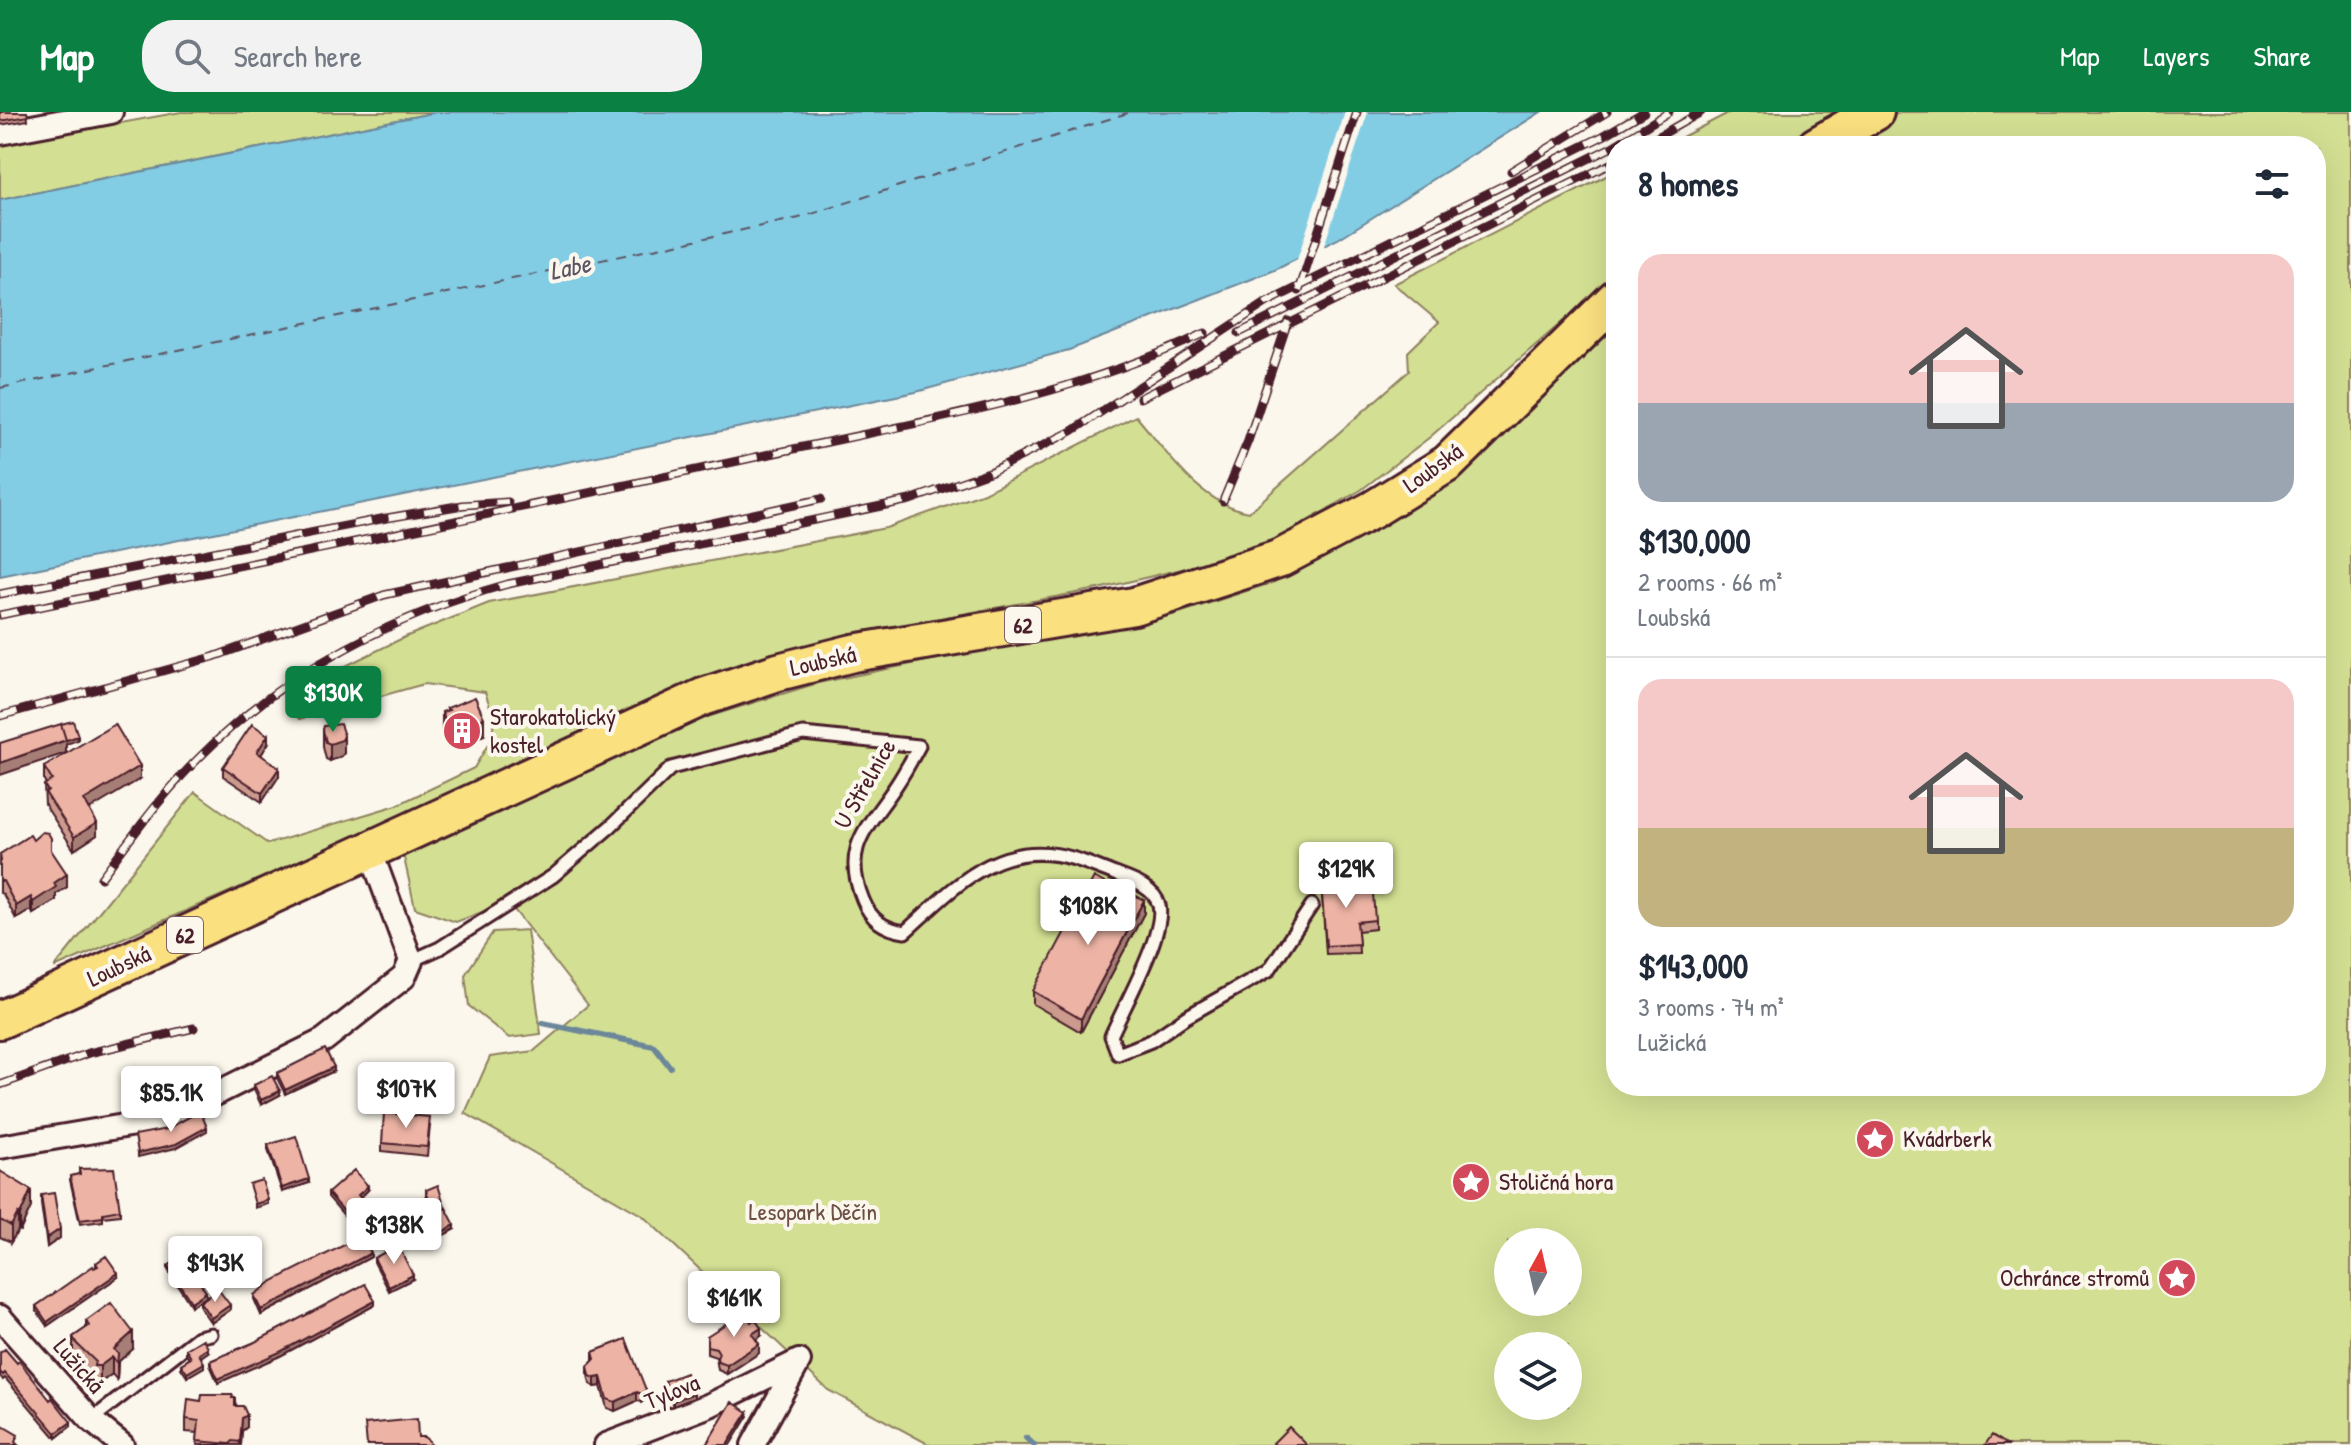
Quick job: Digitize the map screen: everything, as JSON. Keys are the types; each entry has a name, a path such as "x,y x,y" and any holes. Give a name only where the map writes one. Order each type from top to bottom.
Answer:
{"main road":[{"path":"1833,136 1875,112"},
{"name":"Loubská","path":"0,1020 703,697 778,672 853,653 1134,606 1281,558 1372,510 1448,463 1606,308"}],"street":[{"path":"0,133 111,112"},
{"path":"370,850 411,961"},
{"name":"U Střelnice","path":"0,1147 165,1119 324,1040 404,977 411,961"},
{"name":"Lužická","path":"0,1317 91,1420 122,1445"},
{"name":"Tylova","path":"612,1443 710,1405 799,1361 753,1445"}],"lane":[{"name":"U Střelnice","path":"411,961 440,948 553,876 671,768 803,734 919,746 897,785 864,829 857,851 855,878 865,904 878,923 890,930 905,932 956,886 989,862 1027,853 1072,858 1150,890 1159,904 1158,931 1111,1036 1118,1054 1151,1041 1186,1017 1269,970 1312,905"},
{"path":"91,1420 198,1337 211,1334"}],"green space":[{"path":"181,112 437,112 0,200 0,145"},
{"path":"1730,112 1840,112 1798,136 1684,136"},
{"name":"Lesopark Děčín","path":"1900,112 2351,112 2351,1445 930,1445 828,1390 643,1216 465,1113 490,1057 534,1051 588,1005 508,902 456,922 415,908 403,853 678,726 818,683 1173,615 1274,582 1354,541 1458,477 1606,329 1606,1096 2326,1096 2326,136 1859,136"},
{"path":"1606,176 1606,284 1430,437 1361,490 1253,552 1098,589 860,633 713,675 54,968 195,792 268,844 397,805 474,768 492,738 494,718 485,692 424,684 299,719 290,706 335,671 405,637 489,603 886,528 984,493 1136,416 1199,487 1231,507 1249,512 1409,371 1408,352 1439,322 1394,284"},
{"path":"527,930 541,1034 509,1038 469,1006 465,975 493,932"}],"water":[{"name":"Labe","path":"437,112 1541,112 1338,239 1275,270 1069,350 916,392 0,576 0,200"}],"pier":[{"path":"1345,112 1368,112 1323,249 1296,263"}],"building":[{"path":"0,112 27,112 28,116 0,121"},
{"path":"475,697 484,718 448,729 442,712"},
{"path":"73,721 78,736 64,741 61,724"},
{"path":"61,724 66,740 0,763 0,743"},
{"path":"115,724 140,766 84,800 97,823 74,837 45,792 48,791 44,785 52,780 44,767"},
{"path":"252,724 268,735 257,752 279,768 262,793 223,767"},
{"path":"340,724 344,736 342,740 330,744 326,742 324,726"},
{"path":"42,832 48,833 51,838 51,850 67,874 54,883 56,887 33,902 31,897 16,906 3,881 0,881 0,854 30,835 33,840"},
{"path":"1094,877 1144,900 1081,1019 1033,991"},
{"path":"1355,878 1354,881 1372,880 1375,920 1357,922 1359,944 1326,946 1321,882"},
{"path":"325,1049 334,1067 285,1090 277,1073"},
{"path":"272,1076 280,1091 261,1100 254,1085"},
{"path":"200,1111 207,1127 176,1144 138,1153 135,1135 167,1129"},
{"path":"384,1113 430,1117 427,1147 382,1143"},
{"path":"296,1136 309,1179 282,1188 268,1145"},
{"path":"114,1168 120,1210 103,1213 103,1217 80,1220 70,1176 80,1174 79,1169"},
{"path":"354,1170 368,1186 358,1195 370,1208 354,1223 328,1193"},
{"path":"0,1171 31,1190 20,1215 18,1213 11,1226 0,1220"},
{"path":"262,1180 268,1200 255,1204 249,1184"},
{"path":"438,1185 445,1207 433,1211 426,1190"},
{"path":"54,1193 60,1229 47,1238 41,1195"},
{"path":"446,1208 455,1225 442,1232 433,1216"},
{"path":"362,1236 371,1253 261,1310 254,1295 271,1282"},
{"path":"398,1245 413,1275 389,1287 374,1258"},
{"path":"106,1256 118,1273 47,1322 36,1306 93,1266 98,1266 96,1263"},
{"path":"183,1256 206,1292 191,1302 168,1266"},
{"path":"365,1284 375,1301 280,1352 218,1379 210,1361 253,1343"},
{"path":"218,1289 230,1305 211,1318 200,1302"},
{"path":"111,1303 133,1332 114,1349 118,1354 117,1363 112,1357 100,1366 94,1366 95,1361 73,1337 89,1326 86,1321"},
{"path":"744,1312 751,1322 755,1319 761,1328 752,1334 759,1344 727,1365 718,1362 719,1353 716,1348 707,1346 707,1336"},
{"path":"203,1339 208,1348 199,1354 204,1363 187,1373 181,1364 191,1358 186,1349"},
{"path":"626,1339 646,1390 615,1402 607,1399 601,1377 590,1376 588,1366 595,1359 593,1352"},
{"path":"5,1349 71,1422 56,1433 5,1373 0,1372 0,1353"},
{"path":"686,1373 694,1393 673,1401 665,1381"},
{"path":"202,1395 233,1395 235,1406 243,1406 247,1415 242,1418 240,1442 197,1441 199,1421 186,1419 188,1399 201,1401"},
{"path":"732,1402 748,1412 727,1445 706,1445"},
{"path":"417,1419 418,1437 424,1437 430,1445 367,1445 365,1424"},
{"path":"1,1425 18,1435 15,1442 18,1445 0,1445"},
{"path":"1289,1427 1307,1445 1273,1443"},
{"path":"1992,1435 2008,1445 1985,1445"}],"waterway":[{"path":"543,1023 654,1046 670,1067"},
{"path":"1026,1438 1034,1445"}],"ferry route":[{"path":"0,388 799,218 1131,112"}],"railway":[{"path":"1299,291 1357,112"},
{"path":"1511,171 1607,112"},
{"path":"101,878 151,812 206,751 272,695 346,648 426,611 508,584 910,500 992,471 1072,431 1266,303 1603,136 1644,112"},
{"path":"1630,136 1669,112"},
{"path":"1659,136 1701,112"},
{"path":"1239,333 1606,150"},
{"path":"1140,398 1606,166"},
{"path":"1223,501 1248,441 1288,321"},
{"path":"0,615 985,408 1097,376 1205,333"},
{"path":"0,716 213,657 384,595 821,499"},
{"path":"0,594 381,519 463,505 508,502"},
{"path":"0,1085 89,1053 194,1028"}],"place":[{"name":"Starokatolický kostel","path":"462,731"},
{"name":"Kvádrberk","path":"1875,1139"},
{"name":"Stoličná hora","path":"1471,1182"},
{"name":"Ochránce stromů","path":"2177,1278"}]}
